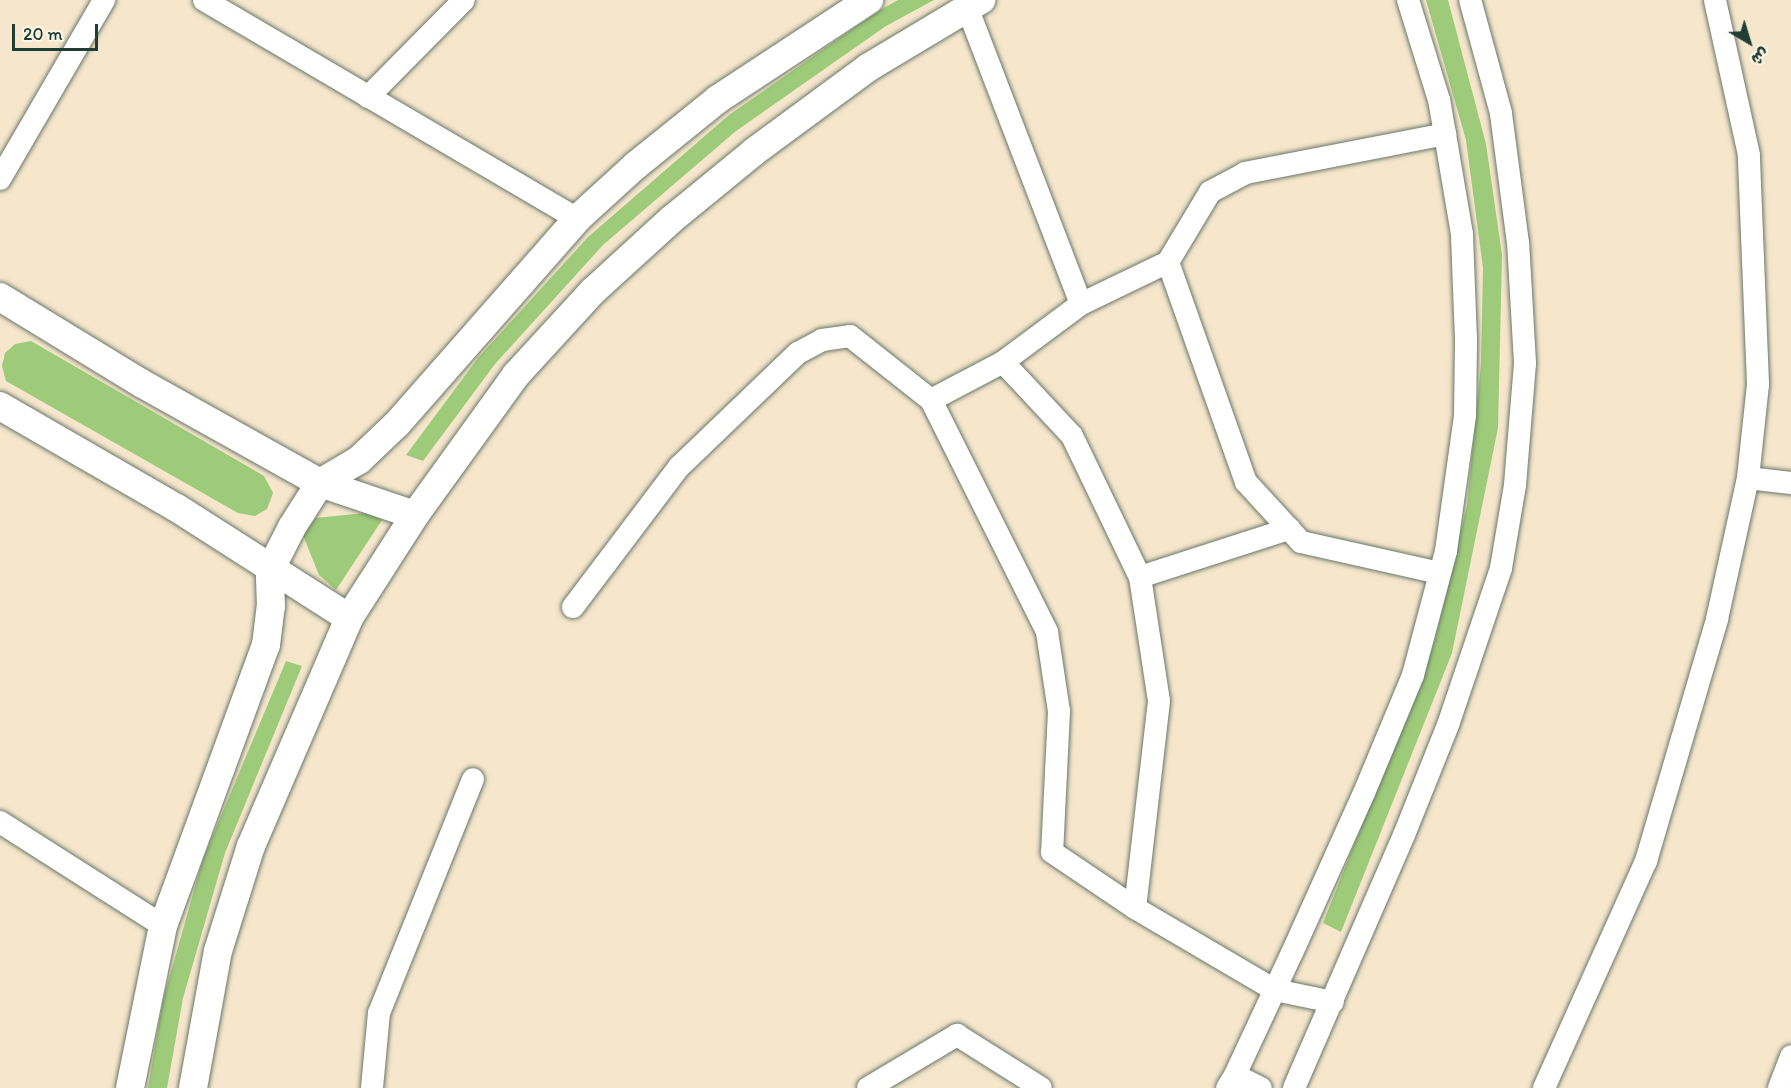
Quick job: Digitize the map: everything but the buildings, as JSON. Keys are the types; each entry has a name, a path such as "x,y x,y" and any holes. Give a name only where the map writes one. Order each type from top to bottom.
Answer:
{"street":[{"path":"0,179 104,0"},
{"path":"204,0 577,219"},
{"path":"368,96 464,0"},
{"path":"130,1088 163,926 266,645 271,608 270,570 292,527 320,483 359,460 397,424 577,219 635,166 718,99 869,0"},
{"path":"1261,1088 1231,1082 1364,793 1413,675 1446,551 1465,415 1466,351 1462,234 1439,100 1408,0"},
{"path":"1294,1088 1333,1002 1448,725 1501,568 1515,485 1525,363 1518,243 1501,113 1470,0"},
{"path":"1544,1088 1646,861 1717,619 1748,478 1758,384 1749,155 1715,0"},
{"path":"193,1088 218,951 251,846 349,618 415,515 516,375 592,292 672,219 755,151 869,67 974,3 1081,304"},
{"path":"931,400 1003,362 1081,304 1168,262 1210,192 1245,173 1445,134"},
{"path":"1168,262 1246,482 1301,542 1440,573"},
{"path":"0,297 141,383 320,483 415,515"},
{"path":"573,607 679,467 798,353 822,340 850,336 931,400 1047,632 1059,711 1052,852 1136,908 1275,990 1333,1002"},
{"path":"1003,362 1072,436 1140,577 1159,701 1136,908"},
{"path":"0,406 177,508 270,570 349,618"},
{"path":"1748,478 1791,483"},
{"path":"1140,577 1289,529"},
{"path":"372,1088 379,1013 473,779"},
{"path":"0,822 163,926"},
{"path":"868,1088 957,1035 1033,1086"},
{"path":"1779,1088 1791,1056"}],"green space":[{"path":"898,0 934,0 886,26 736,131 603,245 495,364 423,461 406,455 478,358 588,237 729,115 880,10"},
{"path":"1426,0 1448,0 1486,144 1502,255 1498,428 1452,653 1341,932 1323,923 1434,644 1467,505 1481,364 1483,268 1466,140"},
{"path":"31,341 264,476 273,493 267,509 255,516 238,513 6,381 2,366 5,353 15,344"},
{"path":"365,513 382,520 336,590 319,575 303,535 316,518"},
{"path":"286,661 302,666 225,853 183,998 167,1088 148,1088 163,1000 203,859"}]}
